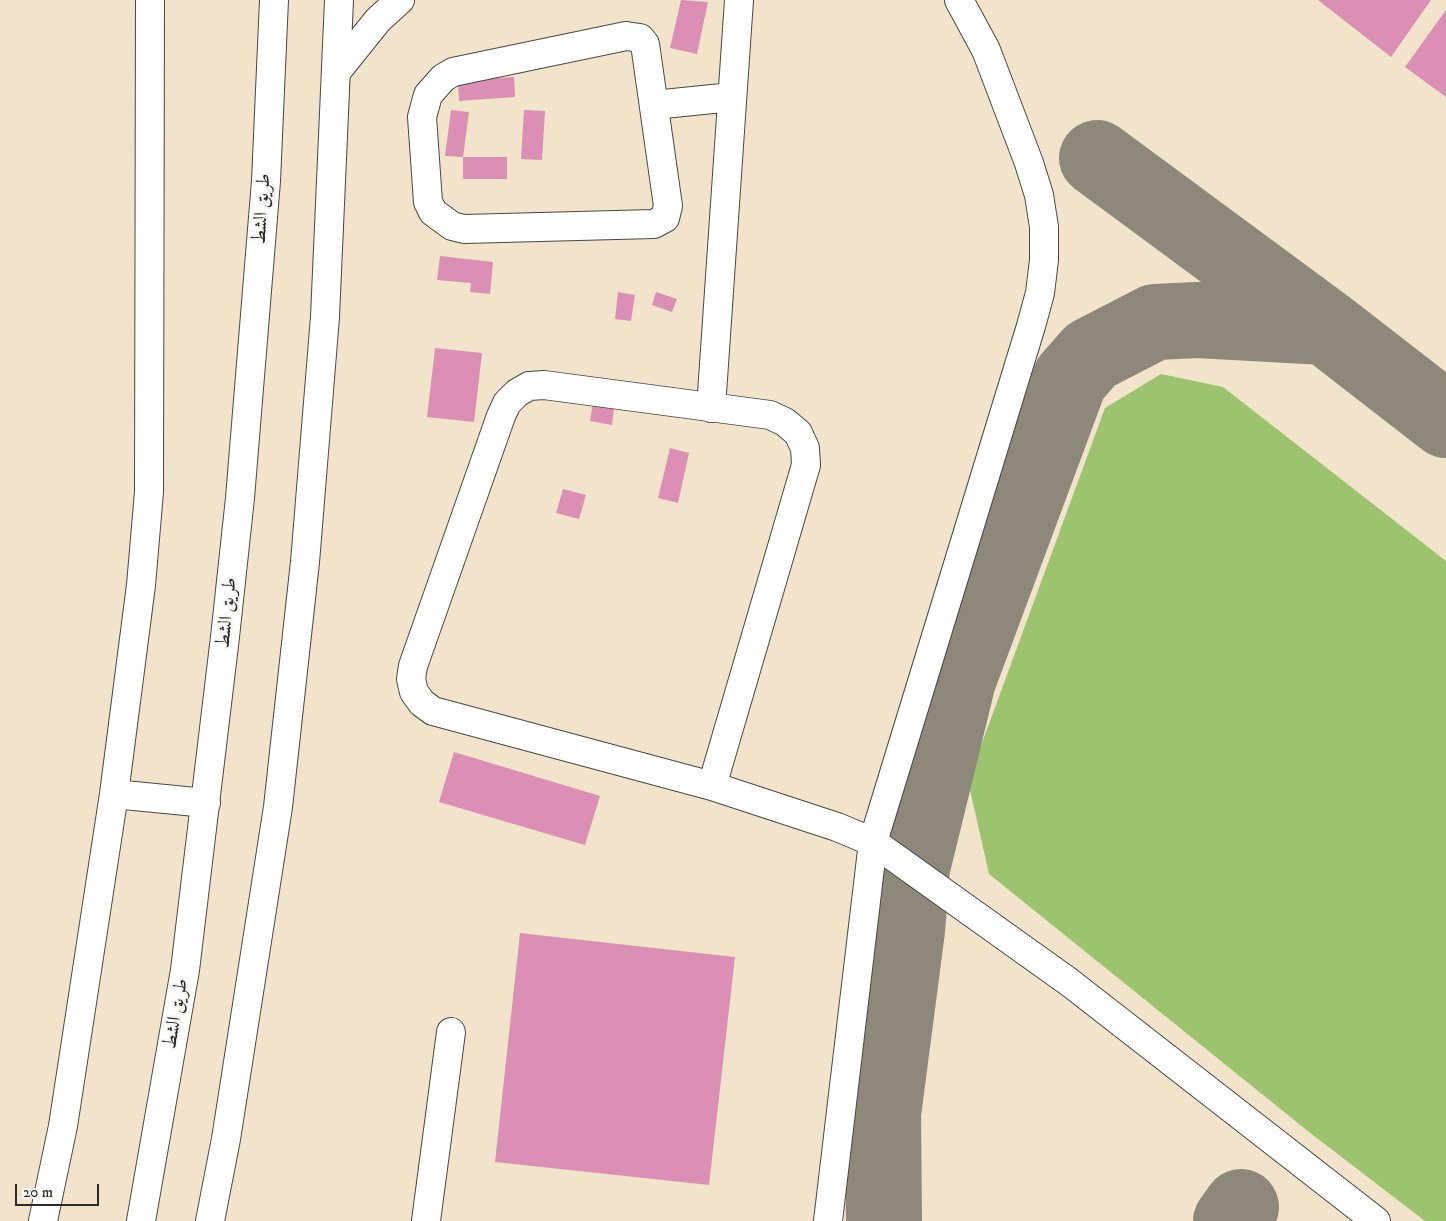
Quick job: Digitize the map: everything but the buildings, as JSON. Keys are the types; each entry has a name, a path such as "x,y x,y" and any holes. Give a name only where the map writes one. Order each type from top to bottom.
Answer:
{"main road":[{"path":"43,1221 63,1126 114,794 141,585 149,492 150,0"},
{"name":"طريق الشط","path":"142,1221 184,970 206,803 240,498 266,182 274,0"},
{"path":"210,1221 226,1139 278,807 304,572 325,317 339,0"},
{"path":"337,71 378,20 400,0"},
{"path":"711,408 739,0"},
{"path":"828,1221 873,842 1031,326 1040,293 1044,260 1044,227 1039,195 1029,163 986,50 959,0"},
{"path":"634,36 640,38 645,44 654,105 668,206 665,218 660,222 464,229 452,226 442,220 433,212 428,202 422,117 423,106 434,86 453,72 634,36"},
{"path":"654,105 732,97"},
{"path":"712,786 806,465 805,448 798,433 785,422 770,415 544,385 529,386 517,393 507,403 501,416 413,666 411,679 414,692 422,703 433,711 712,786 837,827 873,842 1069,982 1376,1221"},
{"path":"114,794 206,803"},
{"path":"426,1221 451,1032"}],"green space":[{"path":"1161,374 1223,387 1446,561 1446,1221 1425,1221 1309,1132 989,874 968,781 1105,408"}],"taxiway":[{"path":"1097,158 1326,327 1446,420"},
{"path":"884,1221 883,1114 907,930 912,868 958,680 1070,379 1091,355 1155,322 1197,320 1326,327"},
{"path":"1231,1221 1241,1207"}]}
